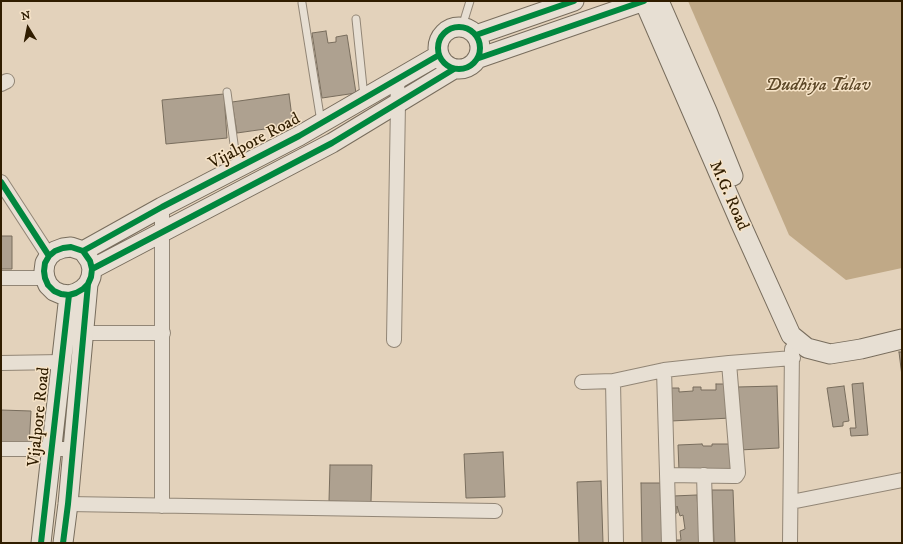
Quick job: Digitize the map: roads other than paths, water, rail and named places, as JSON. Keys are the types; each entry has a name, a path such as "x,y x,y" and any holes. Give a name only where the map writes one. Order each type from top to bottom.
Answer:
{"main road":[{"path":"469,31 574,1"},
{"name":"Vijalpore Road","path":"63,543 90,276 162,231 332,142 454,69 461,70 469,68 475,64 479,58 644,1"},
{"name":"M.G. Road","path":"644,1 791,335 807,348 830,354 861,349 902,339"},
{"path":"659,1 707,111 770,267 792,312 803,330 817,341 845,352"},
{"path":"454,69 442,62 439,55 439,41 448,30 455,27 469,31 480,43 481,50 479,58"},
{"name":"Vijalpore Road","path":"83,251 162,207 299,136 439,55"},
{"path":"63,248 83,251 90,261 90,276 83,290 69,295 54,291 48,285 45,278 45,263 49,256 56,250 63,248"},
{"name":"Vijalpore Road","path":"41,543 69,295"}],"street":[{"path":"394,340 398,103 397,80"},
{"path":"1,182 49,256"},
{"path":"1,200 12,205 30,226"},
{"path":"162,207 162,506"},
{"path":"1,278 45,278"},
{"path":"84,333 163,333"},
{"path":"790,543 793,358 791,335"},
{"path":"582,382 613,381 664,370 793,358"},
{"path":"1,363 61,362"},
{"path":"668,474 736,476 738,473 729,363"},
{"path":"664,370 669,543"},
{"path":"613,381 616,543"},
{"path":"1,448 73,449"},
{"path":"704,475 706,543"},
{"path":"791,502 902,480"},
{"path":"68,504 495,511"}],"lane":[{"path":"469,31 470,1"},
{"path":"302,3 321,123"},
{"path":"356,19 364,99"},
{"path":"227,92 238,168"}],"water":[{"name":"Dudhiya Talav","path":"688,1 902,1 902,268 846,280 789,235"}]}
